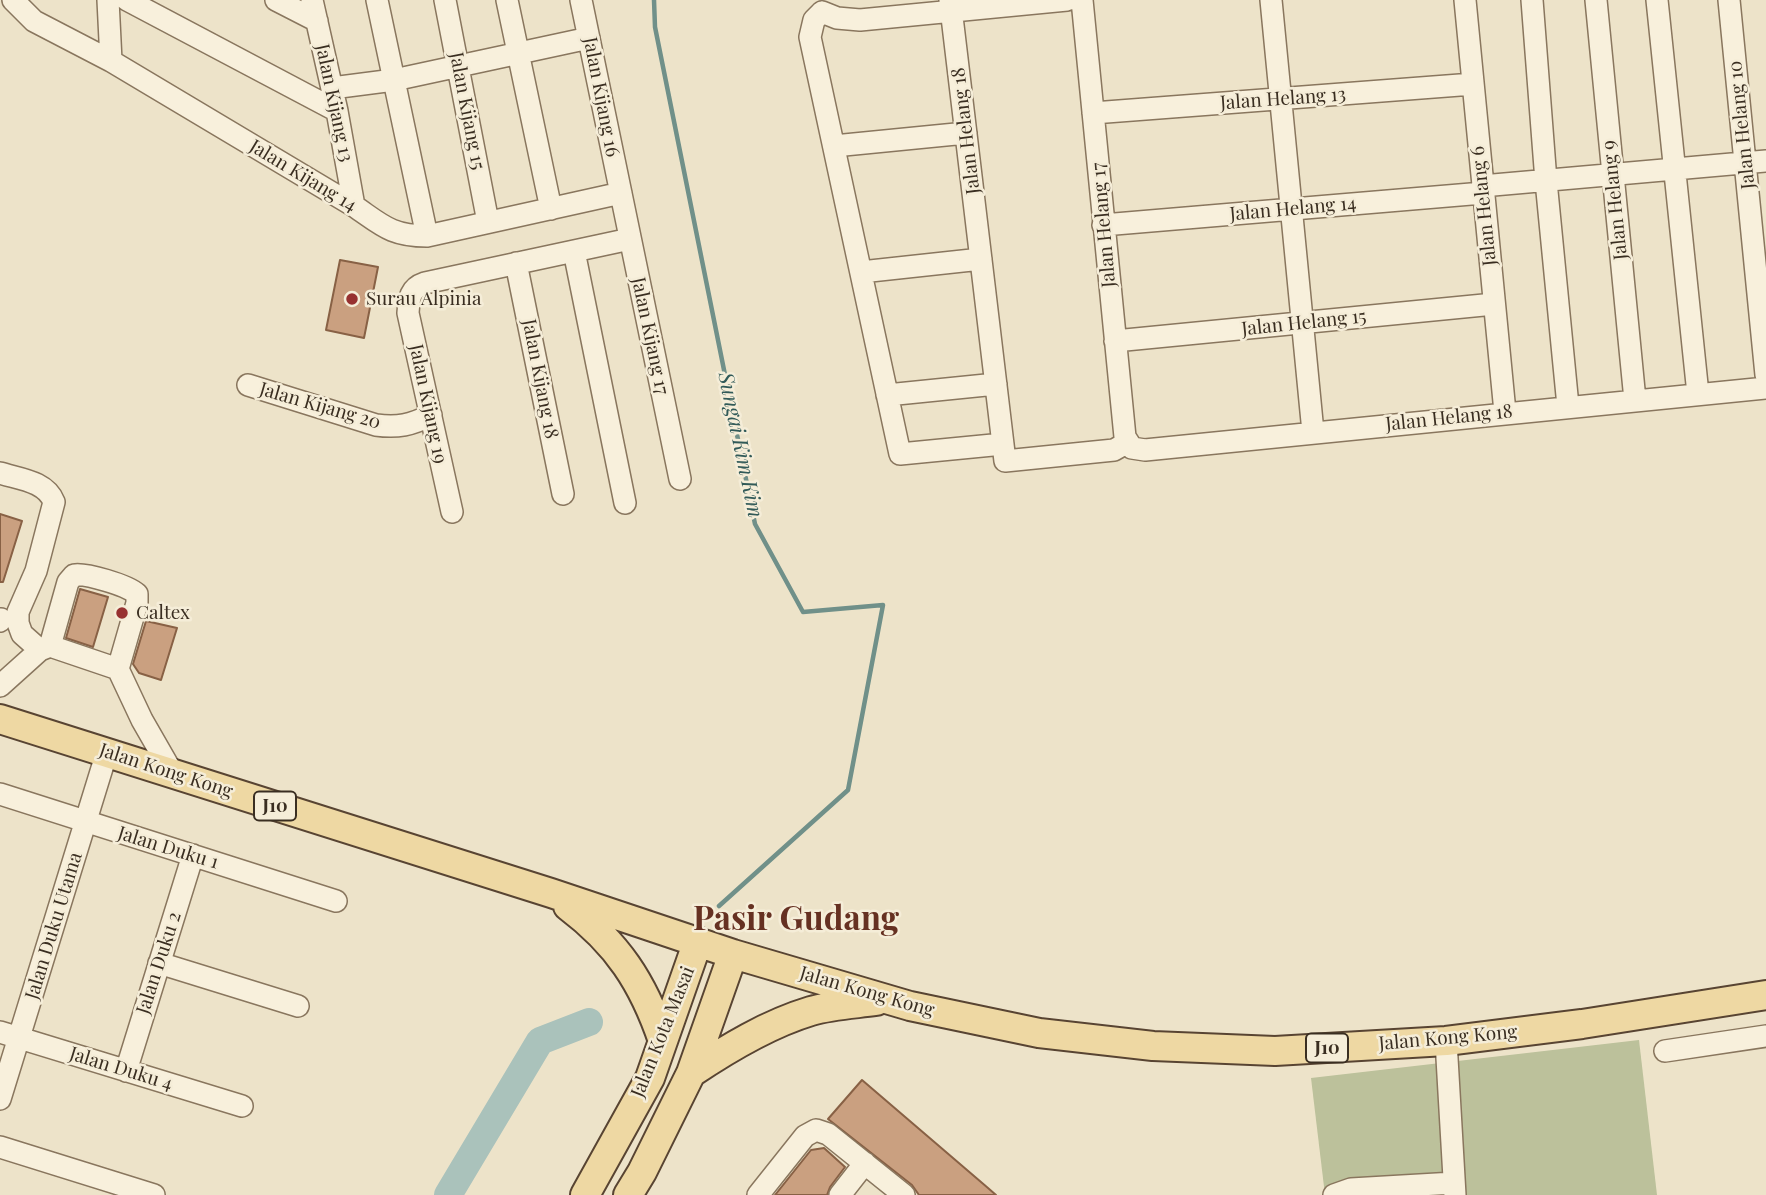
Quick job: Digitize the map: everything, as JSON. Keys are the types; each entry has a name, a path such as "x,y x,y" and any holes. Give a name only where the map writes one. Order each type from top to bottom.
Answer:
{"main road":[{"name":"Jalan Kong Kong","path":"0,719 551,893 733,954 889,1000 1039,1033 1153,1046 1275,1051 1446,1041 1582,1024 1766,995"},
{"path":"551,893 596,927 612,944 652,1009 663,1041"},
{"name":"Jalan Kota Masai","path":"585,1195 650,1078 698,941"},
{"name":"Jalan Kota Masai","path":"628,1195 691,1073 733,954"},
{"path":"691,1073 723,1052 784,1021 841,1005 889,1000"}],"street":[{"name":"Jalan Kijang 14","path":"13,0 34,10 111,61 405,236 427,236 621,193"},
{"path":"108,0 111,61"},
{"path":"127,0 337,111"},
{"path":"276,0 314,10"},
{"path":"377,0 427,236"},
{"name":"Jalan Kijang 15","path":"445,0 488,222"},
{"path":"507,0 551,208"},
{"name":"Jalan Kijang 16","path":"581,0 621,193"},
{"path":"996,384 887,396 810,37 819,6 837,19 882,9 1067,0"},
{"name":"Jalan Helang 17","path":"1082,0 1125,437 1130,445"},
{"path":"1271,0 1313,432"},
{"name":"Jalan Helang 6","path":"1465,0 1505,412"},
{"path":"1532,0 1546,181 1569,406"},
{"name":"Jalan Helang 9","path":"1596,0 1635,400"},
{"path":"1657,0 1698,394"},
{"name":"Jalan Helang 10","path":"1729,0 1756,162 1766,375"},
{"name":"Jalan Helang 18","path":"951,5 1004,453"},
{"name":"Jalan Kijang 13","path":"314,10 337,111 354,206"},
{"path":"332,88 394,80 589,38"},
{"name":"Jalan Helang 13","path":"1093,113 1473,84"},
{"path":"834,146 966,133"},
{"name":"Jalan Helang 14","path":"1103,225 1293,209 1546,181 1756,162"},
{"name":"Jalan Kijang 17","path":"621,193 680,479"},
{"path":"516,263 630,239"},
{"path":"573,251 625,503"},
{"path":"861,272 981,259"},
{"name":"Jalan Kijang 19","path":"452,512 408,313 409,296 417,286 516,263"},
{"name":"Jalan Kijang 18","path":"516,263 563,494"},
{"name":"Jalan Helang 15","path":"1115,341 1494,304"},
{"name":"Jalan Kijang 20","path":"248,385 376,425 410,425 430,415"},
{"name":"Jalan Helang 18","path":"887,396 900,454 1114,450 1130,445 1145,450 1766,388"},
{"path":"0,473 39,485 50,494 54,502 36,570 5,618 18,623 22,634 45,648 118,669"},
{"path":"0,686 45,648 68,582 74,575 83,574 129,588 136,594 137,603 118,669 142,720 173,774"},
{"name":"Jalan Duku Utama","path":"0,1099 10,1035 86,822 107,752"},
{"name":"Jalan Duku 1","path":"0,794 336,901"},
{"name":"Jalan Duku 2","path":"126,1071 193,855"},
{"path":"159,963 298,1006"},
{"name":"Jalan Duku 4","path":"10,1035 243,1106"},
{"path":"1665,1051 1766,1035"},
{"path":"1334,1195 1351,1189 1455,1189 1446,1041"},
{"path":"758,1195 810,1132 822,1131 904,1195"},
{"path":"0,1147 154,1195"},
{"path":"840,1195 865,1163"}],"green space":[{"path":"1639,1040 1657,1195 1325,1195 1311,1078"}],"building":[{"name":"Surau Alpinia","path":"340,260 378,267 364,338 326,330"},
{"path":"0,514 22,521 3,582 0,582"},
{"path":"80,589 108,597 93,647 66,638"},
{"path":"146,621 177,628 161,680 139,673 133,664"},
{"path":"862,1080 996,1195 919,1195 912,1185 828,1119"},
{"path":"824,1148 845,1167 827,1195 775,1195 811,1150"}],"waterway":[{"name":"Sungai Kim Kim","path":"654,0 655,27 755,524 803,612 883,605 848,790 719,906"},
{"name":"Sungai Kim Kim","path":"448,1195 540,1041 589,1022"}],"place":[{"name":"Surau Alpinia","path":"352,299"},
{"name":"Caltex","path":"122,613"}],"district":[{"name":"Pasir Gudang","path":"796,920"}]}
